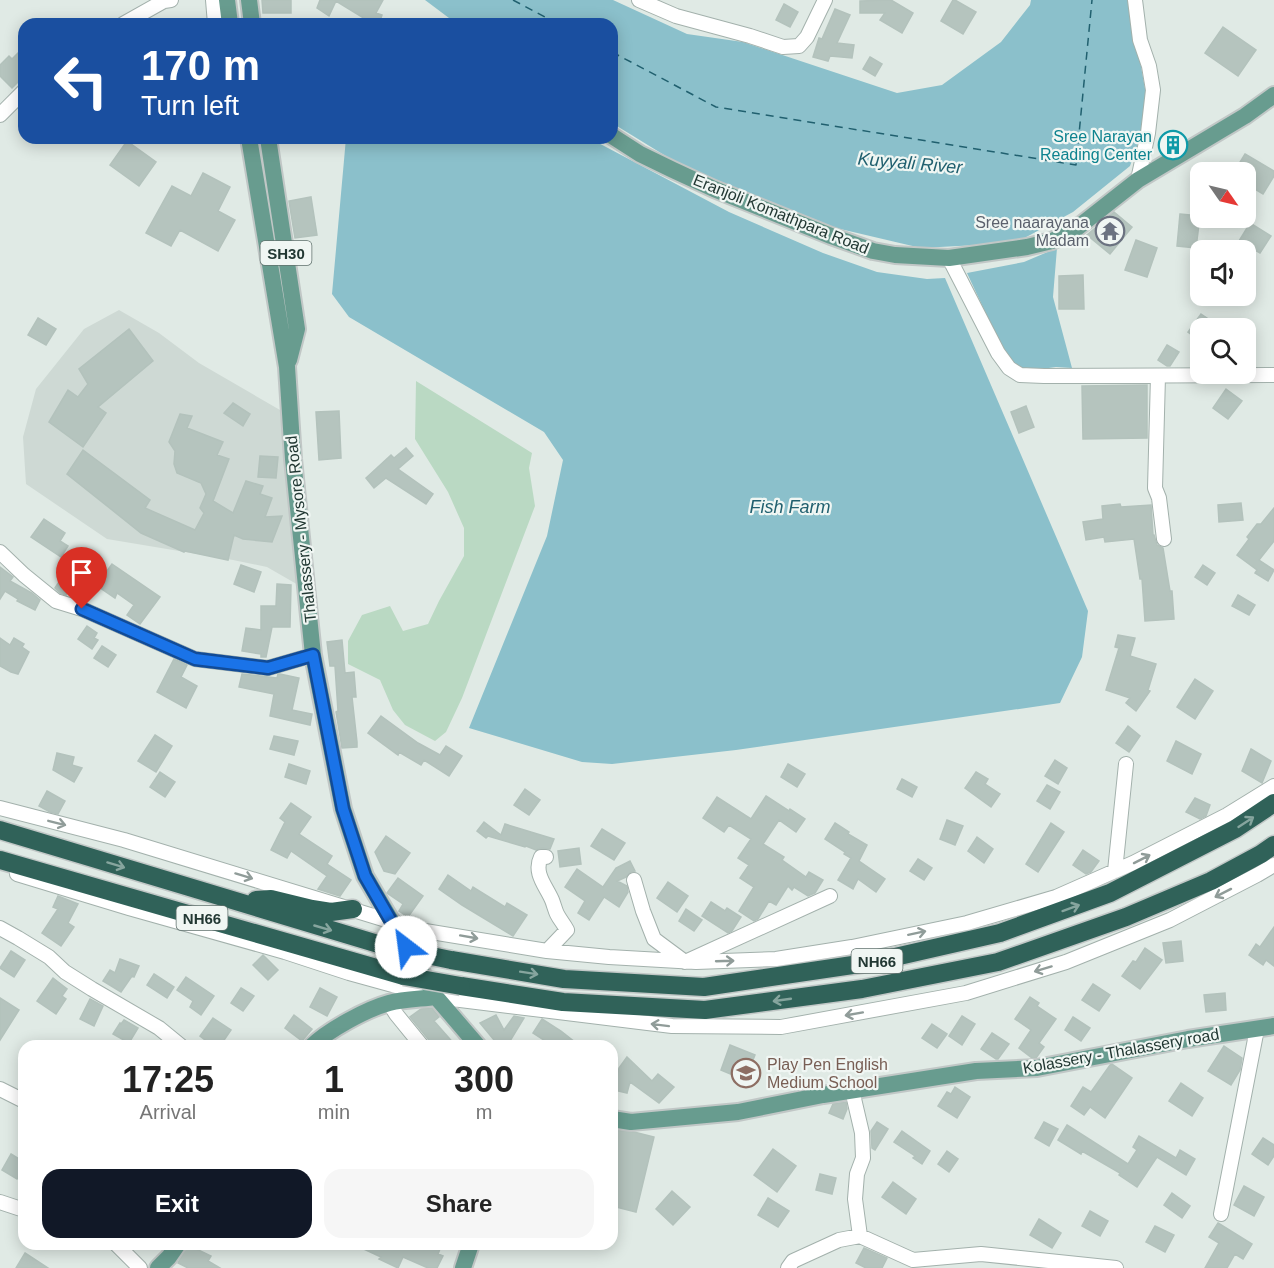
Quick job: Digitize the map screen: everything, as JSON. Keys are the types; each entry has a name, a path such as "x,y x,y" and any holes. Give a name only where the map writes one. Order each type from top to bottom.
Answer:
{"highway":[{"name":"NH66","path":"0,830 388,947 564,979 704,987 873,962 1000,933 1110,893 1235,829 1274,803"},
{"name":"NH66","path":"0,860 404,976 563,1002 705,1010 862,989 998,962 1115,921 1211,881 1274,845"},
{"path":"236,901 271,899 331,912 353,909"},
{"path":"284,942 303,953 334,962 349,973"}],"main road":[{"path":"227,0 229,18"},
{"path":"249,0 251,18"},
{"name":"Eranjoli Komathpara Road","path":"618,140 640,154 751,205 873,251 895,255 949,258 1027,247 1052,241 1077,228 1138,180 1245,116 1274,94"},
{"name":"sh30","path":"250,144 287,367"},
{"name":"SH30","path":"269,144 297,329 287,367"},
{"name":"Thalassery - Mysore Road","path":"287,367 293,459 313,655 343,809 365,876 436,997 473,1040"},
{"path":"318,1040 366,1011 390,1003 436,997"},
{"name":"Kolassery - Thalassery road","path":"618,1120 631,1122 738,1112 852,1090 976,1071 1037,1068 1188,1039 1274,1026"},
{"path":"158,1268 174,1250"},
{"path":"463,1268 469,1250"}],"street":[{"path":"134,18 164,1 171,0"},
{"path":"213,0 214,18"},
{"path":"639,0 676,16 783,47 799,46 807,37 825,0"},
{"path":"1135,0 1140,40 1149,66 1153,90 1148,133 1138,180"},
{"path":"0,115 18,97"},
{"path":"949,258 998,353 1009,368 1020,375 1274,375"},
{"path":"1158,376 1155,488 1159,498 1164,539"},
{"path":"0,552 24,575 56,600 82,609 195,659 268,668 313,655"},
{"path":"1115,872 1126,764"},
{"path":"0,808 124,840 419,930 547,951 685,962 776,959 852,947 955,925 1056,897 1115,872 1227,815 1274,786"},
{"path":"546,857 540,857 537,863 538,871 557,915 567,930 547,951"},
{"path":"0,868 436,997 672,1026 781,1027 966,993 1065,962 1170,920 1274,865"},
{"path":"634,880 654,939 685,962"},
{"path":"685,962 830,896"},
{"path":"0,928 49,957 65,972 159,1028 174,1040"},
{"path":"390,1003 417,1040"},
{"path":"1221,1214 1257,1029"},
{"path":"0,1089 18,1098"},
{"path":"852,1090 862,1133 863,1158 857,1174 855,1199 860,1236"},
{"path":"0,1202 18,1208"},
{"path":"788,1268 793,1261 839,1240 860,1236 913,1260 981,1254 1116,1268"},
{"path":"122,1250 140,1268"}],"shaded area":[{"path":"119,310 159,333 199,363 280,410 300,586 267,567 107,539 26,484 23,437 36,389 84,329"}],"green space":[{"path":"416,381 532,453 529,468 535,506 462,698 446,732 435,741 405,725 393,710 380,680 348,664 348,641 362,615 390,606 403,631 428,624 464,556 464,528 448,492 415,439"}],"water":[{"name":"Kuyyali River","path":"425,0 613,0 687,34 743,42 897,93 942,85 1001,42 1030,5 1031,0 1129,0 1146,94 1142,133 1130,166 1073,212 1015,243 921,248 819,224 695,174 618,127 618,18 449,18"},
{"name":"Fish Farm","path":"345,144 600,144 729,212 823,253 877,272 927,279 945,278 1088,611 1082,657 1060,703 736,750 612,764 582,762 469,728 547,536 563,460 544,432 349,317 332,294"},
{"path":"1057,248 1053,297 1072,368 1056,367 1034,370 1013,366 967,273 1024,262"}],"building":[{"path":"262,0 291,0 291,13 263,13"},
{"path":"320,0 383,0 376,13 382,15 381,18 364,18 336,1 329,16 317,8"},
{"path":"891,0 913,13 902,33 880,20 885,13 860,13 860,1"},
{"path":"953,0 976,12 963,34 941,21"},
{"path":"784,4 798,12 790,27 776,20"},
{"path":"835,9 850,15 837,43 854,45 852,58 830,56 828,61 813,57 819,38 822,39"},
{"path":"1223,27 1256,50 1238,76 1205,53"},
{"path":"18,53 18,82 12,88 0,76 0,65 9,56 12,59"},
{"path":"870,57 882,64 875,76 863,69"},
{"path":"125,144 131,144 156,162 139,186 110,165"},
{"path":"1245,154 1274,171 1274,176 1263,194 1256,190 1256,162 1240,162"},
{"path":"203,173 230,187 218,211 235,220 218,251 180,230 171,246 146,233 172,186 191,196"},
{"path":"311,197 317,235 295,238 289,201"},
{"name":"Sree naarayana Madam","path":"1114,212 1132,227 1110,254 1087,235"},
{"path":"1180,214 1190,215 1190,228 1198,228 1197,240 1190,240 1190,247 1177,246"},
{"path":"1256,227 1271,236 1260,253 1256,251 1256,240 1240,240 1247,228"},
{"path":"1136,240 1157,248 1147,277 1125,270"},
{"path":"1083,275 1084,309 1059,309 1059,276"},
{"path":"38,318 56,329 46,345 28,335"},
{"path":"129,329 153,361 98,407 106,413 83,447 49,422 68,390 78,397 88,384 79,369"},
{"path":"1167,345 1179,352 1170,366 1158,360"},
{"path":"1147,385 1147,438 1083,439 1082,386"},
{"path":"1226,389 1242,401 1228,419 1213,408"},
{"path":"233,403 250,414 243,426 224,413"},
{"path":"1026,406 1034,427 1019,433 1011,412"},
{"path":"339,411 341,458 319,460 316,412"},
{"path":"180,414 192,416 187,428 223,442 217,455 229,459 213,501 233,513 246,481 263,486 260,494 272,498 265,517 282,516 272,542 243,539 234,535 228,560 184,552 141,533 67,474 83,450 150,500 145,508 195,530 204,513 200,508 206,494 201,483 177,473 174,464 175,451 169,442"},
{"path":"406,448 413,456 398,469 433,494 426,504 386,478 374,488 366,478 391,455 394,458"},
{"path":"260,456 278,457 276,478 258,477"},
{"path":"1241,503 1243,520 1219,522 1218,505"},
{"path":"1120,504 1121,507 1151,505 1153,535 1157,545 1163,548 1170,591 1172,591 1174,619 1145,621 1142,579 1140,579 1134,539 1105,542 1104,537 1086,540 1083,522 1103,519 1102,506"},
{"path":"1274,508 1274,541 1259,560 1274,570 1268,581 1255,573 1257,570 1237,555 1257,524 1261,524"},
{"path":"44,519 65,533 60,541 68,546 61,557 31,537"},
{"path":"72,562 92,576 78,596 69,590 66,595 60,593 55,588"},
{"path":"112,564 160,597 140,624 127,615 134,605 117,593 115,598 93,583 102,568 107,571"},
{"path":"241,565 261,572 254,592 234,584"},
{"path":"1203,565 1215,573 1207,585 1195,577"},
{"path":"0,567 13,577 10,581 40,600 35,610 17,601 18,599 5,591 0,599"},
{"path":"277,584 291,585 290,627 272,627 266,657 242,651 246,628 261,630 261,606 276,606"},
{"path":"1238,595 1255,605 1249,615 1232,606"},
{"path":"87,626 97,633 94,638 98,640 92,649 78,639"},
{"path":"1118,635 1135,638 1130,656 1156,664 1148,690 1150,691 1136,711 1126,703 1130,698 1106,690 1119,648 1115,647"},
{"path":"0,638 10,645 14,638 24,644 22,647 29,652 18,674 0,666"},
{"path":"342,640 345,673 354,672 356,697 352,697 357,747 342,748 336,712 338,711 335,666 330,666 327,642"},
{"path":"102,646 116,655 108,667 94,658"},
{"path":"174,659 187,665 181,677 197,686 186,708 157,692"},
{"path":"242,674 277,678 280,674 299,678 292,710 312,714 310,725 270,716 274,694 239,687"},
{"path":"1195,679 1213,691 1195,719 1177,707"},
{"path":"381,716 418,743 440,755 446,746 462,756 449,776 424,760 421,765 399,752 398,755 368,733"},
{"path":"1128,726 1140,736 1129,752 1116,743"},
{"path":"155,735 172,746 156,772 138,761"},
{"path":"274,736 298,741 294,755 270,749"},
{"path":"1176,741 1201,754 1192,774 1167,761"},
{"path":"1251,749 1271,761 1262,783 1242,771"},
{"path":"57,753 74,757 72,765 82,768 74,782 53,770"},
{"path":"1055,760 1067,768 1058,784 1045,776"},
{"path":"289,764 310,771 306,784 285,777"},
{"path":"788,764 805,774 797,787 781,777"},
{"path":"160,772 175,782 165,797 150,787"},
{"path":"976,772 988,779 985,784 1000,794 991,807 965,788"},
{"path":"902,779 917,787 912,797 897,789"},
{"path":"1047,785 1060,792 1050,809 1037,801"},
{"path":"525,789 540,800 529,815 514,805"},
{"path":"47,791 65,801 58,814 39,806"},
{"path":"766,796 805,819 796,832 779,820 763,844 784,857 782,860 806,877 809,872 823,880 815,893 808,896 788,886 776,905 769,901 758,919 754,921 739,911 754,887 740,878 749,865 738,858 751,839 729,825 724,832 703,818 717,797 751,819"},
{"path":"1195,798 1210,805 1206,816 1200,819 1186,812"},
{"path":"291,803 311,817 299,834 332,856 327,864 351,880 340,896 318,889 327,876 291,851 287,858 271,850 285,822 280,818"},
{"path":"947,820 963,826 955,845 940,839"},
{"path":"484,822 501,835 505,824 554,839 550,849 536,850 488,836 486,838 477,831"},
{"path":"835,823 867,845 859,861 885,879 876,892 858,879 853,889 838,880 851,858 825,839"},
{"path":"1051,823 1064,832 1038,872 1026,864"},
{"path":"602,829 625,843 614,860 591,846"},
{"path":"386,836 410,853 395,874 384,871 375,852"},
{"path":"977,837 993,849 984,863 968,851"},
{"path":"579,848 581,864 560,867 558,851"},
{"path":"1083,850 1099,861 1091,872 1086,874 1073,865"},
{"path":"918,859 932,868 924,880 910,871"},
{"path":"630,861 635,871 617,881 627,886 628,892 619,907 604,897 589,920 578,913 585,901 565,887 577,869 603,887 616,868"},
{"path":"448,875 471,891 473,887 505,907 507,903 527,915 513,936 439,889"},
{"path":"398,878 423,896 408,917 399,911 403,904 387,893"},
{"path":"668,882 688,896 677,912 657,898"},
{"path":"58,896 78,904 68,923 74,927 61,946 42,933 58,909 53,907"},
{"path":"711,902 741,917 732,931 728,933 702,916"},
{"path":"686,909 702,920 694,931 679,921"},
{"path":"1274,927 1274,966 1266,960 1263,965 1249,955 1256,944 1260,947"},
{"path":"1181,941 1183,961 1166,963 1163,943"},
{"path":"1145,948 1162,960 1140,989 1122,976 1133,961 1136,962"},
{"path":"11,951 25,960 14,977 0,968"},
{"path":"263,955 278,970 268,980 253,965"},
{"path":"120,959 139,966 134,977 132,976 121,992 103,981 110,970 115,973"},
{"path":"154,974 174,987 167,998 147,985"},
{"path":"186,977 214,996 201,1015 190,1007 193,1001 177,990"},
{"path":"53,978 67,989 62,996 66,999 56,1014 37,1001"},
{"path":"1093,984 1110,995 1099,1011 1082,1000"},
{"path":"241,988 254,996 243,1011 231,1003"},
{"path":"320,988 337,997 327,1016 310,1007"},
{"path":"1225,993 1226,1010 1206,1012 1204,995"},
{"path":"1030,997 1039,1003 1037,1006 1056,1019 1039,1043 1044,1047 1036,1058 1032,1058 1019,1048 1031,1030 1015,1019"},
{"path":"0,998 19,1010 0,1040"},
{"path":"90,999 103,1006 94,1026 80,1019"},
{"path":"432,1008 439,1017 434,1021 451,1040 429,1040 410,1017 421,1009"},
{"path":"294,1015 312,1029 301,1040 285,1028"},
{"path":"496,1015 504,1030 514,1016 524,1018 511,1040 494,1040 480,1023"},
{"path":"962,1016 975,1024 962,1045 949,1036"},
{"path":"1073,1017 1090,1028 1081,1041 1065,1030"},
{"path":"213,1018 231,1030 224,1040 205,1040 200,1036"},
{"path":"542,1019 572,1040 544,1040 533,1033"},
{"path":"124,1020 138,1028 131,1040 124,1040 113,1034"},
{"path":"932,1024 947,1034 937,1048 922,1038"},
{"path":"992,1033 1009,1044 998,1059 981,1049"},
{"name":"Play Pen English Medium School","path":"730,1045 755,1055 745,1080 721,1070"},
{"path":"1224,1046 1242,1058 1240,1070 1231,1085 1208,1071"},
{"path":"627,1057 652,1081 658,1074 674,1087 659,1103 630,1082 627,1093 618,1091 619,1068"},
{"path":"1112,1064 1132,1078 1105,1118 1090,1107 1084,1115 1071,1106 1083,1087 1091,1092"},
{"path":"1181,1083 1203,1098 1192,1116 1169,1101"},
{"path":"955,1087 970,1097 957,1118 938,1106 947,1092 951,1094"},
{"path":"846,1102 847,1109 843,1119 829,1113 833,1104"},
{"path":"877,1122 888,1129 875,1150 872,1148 871,1131"},
{"path":"1044,1122 1058,1129 1049,1146 1035,1138"},
{"path":"1067,1125 1128,1164 1137,1150 1133,1147 1139,1136 1176,1158 1180,1150 1195,1159 1186,1175 1157,1157 1137,1187 1119,1175 1120,1173 1058,1140"},
{"path":"618,1131 654,1137 636,1212 618,1208"},
{"path":"902,1131 930,1151 922,1164 913,1158 915,1156 894,1142"},
{"path":"1263,1138 1274,1145 1274,1156 1268,1165 1252,1154"},
{"path":"773,1149 796,1166 777,1192 754,1175"},
{"path":"947,1151 958,1159 949,1172 938,1164"},
{"path":"11,1154 18,1158 17,1179 2,1170"},
{"path":"820,1174 836,1178 832,1194 816,1190"},
{"path":"893,1182 916,1199 906,1214 882,1197"},
{"path":"1244,1186 1264,1197 1254,1216 1234,1205"},
{"path":"672,1191 690,1207 673,1225 656,1209"},
{"path":"1172,1193 1190,1206 1182,1218 1164,1205"},
{"path":"768,1198 789,1211 778,1227 758,1215"},
{"path":"1090,1211 1108,1221 1100,1236 1082,1226"},
{"path":"1039,1219 1061,1233 1052,1248 1030,1235"},
{"path":"1218,1223 1252,1244 1243,1259 1235,1254 1227,1268 1205,1268 1219,1243 1209,1237"},
{"path":"1155,1226 1174,1235 1165,1252 1146,1242"},
{"path":"864,1248 887,1258 882,1268 866,1268 856,1263"},
{"path":"185,1250 198,1250 211,1256 208,1261 220,1268 188,1268 178,1263"},
{"path":"366,1250 440,1250 438,1254 443,1256 437,1268 428,1268 403,1257 398,1268 379,1259 381,1257"},
{"path":"25,1253 48,1268 16,1268"}],"ferry route":[{"path":"513,0 547,18"},
{"path":"618,55 716,107 1076,165 1092,0"}],"place":[{"name":"Sree Narayan Reading Center","path":"1173,145"},
{"name":"Sree naarayana Madam","path":"1110,231"},
{"name":"Play Pen English Medium School","path":"746,1073"}],"route":[{"path":"82,609 195,659 268,668 313,655 343,809 365,876 406,947"}]}
